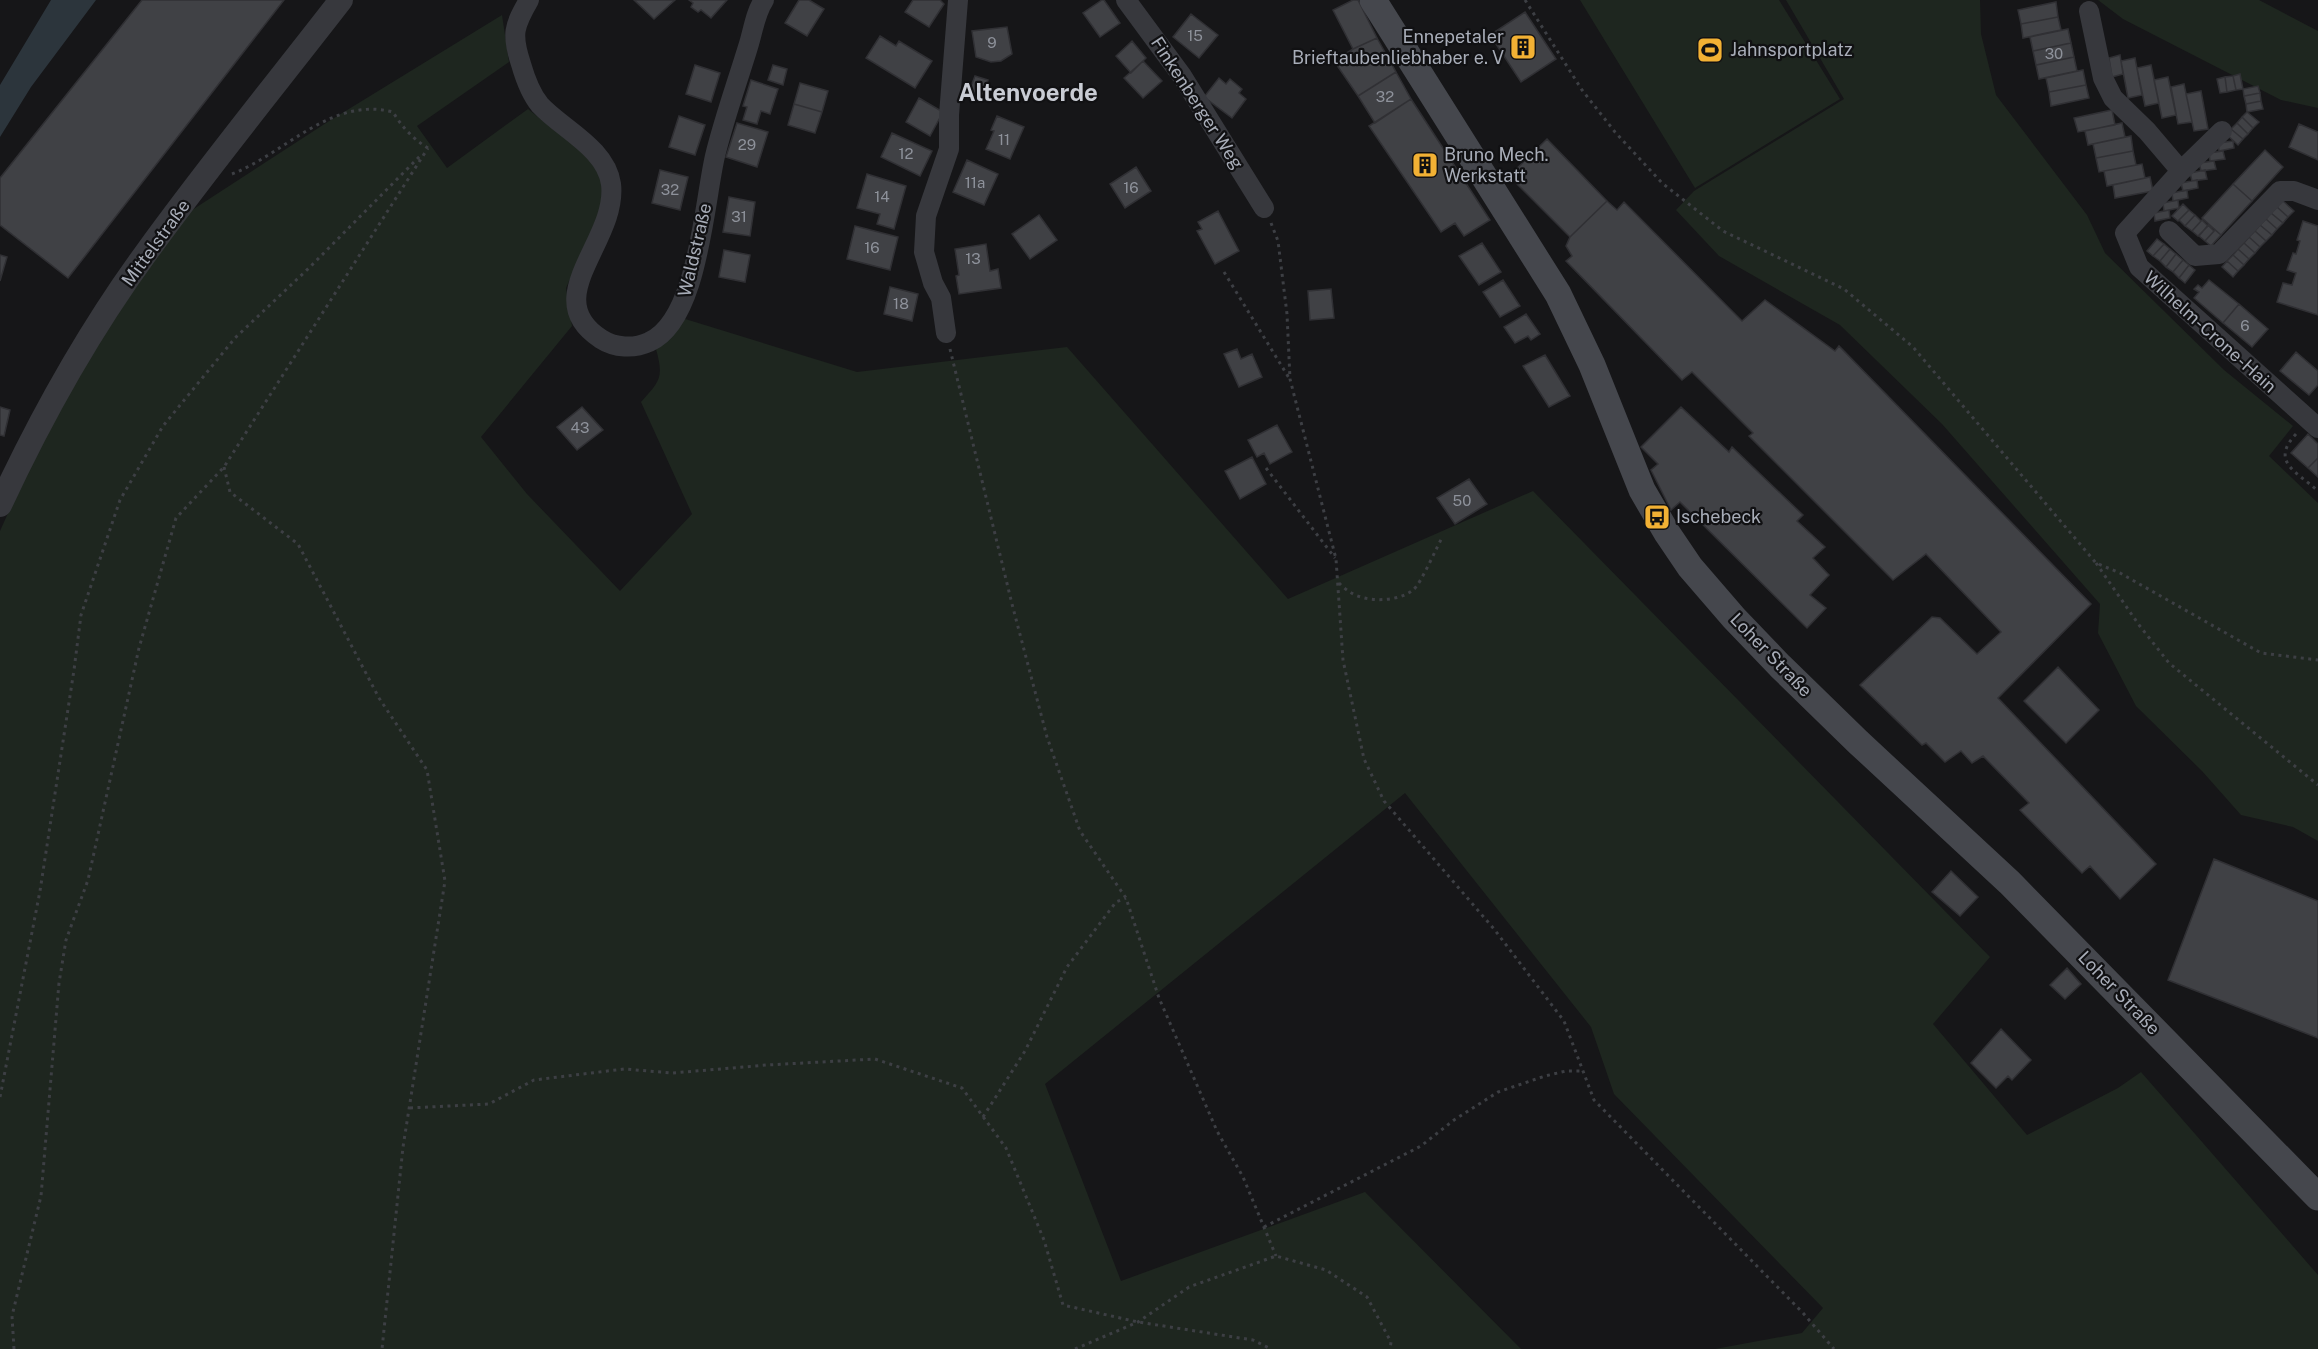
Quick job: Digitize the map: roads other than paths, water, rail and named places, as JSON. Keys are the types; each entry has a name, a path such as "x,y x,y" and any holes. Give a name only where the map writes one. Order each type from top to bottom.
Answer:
{"main road":[{"name":"Loher Straße","path":"1373,0 1558,294 1588,355 1642,489 1667,534 1690,567 1780,666 2010,883 2318,1197"}],"street":[{"name":"Mittelstraße","path":"0,505 21,460 80,353 146,253 341,0"},
{"name":"Waldstraße","path":"529,0 516,23 516,45 526,83 539,104 600,158 609,173 611,198 604,227 576,289 575,306 582,322 594,334 608,343 624,346 639,346 651,342 668,328 681,308 691,280 715,155 764,0"},
{"path":"946,333 941,298 933,283 924,252 926,216 949,149 949,114 958,0"},
{"name":"Finkenberger Weg","path":"1126,0 1182,76 1264,208"},
{"path":"2089,11 2103,78 2113,98 2147,131 2181,171"},
{"name":"Wilhelm-Crone-Hain","path":"2222,131 2181,171 2125,232 2139,267 2315,425"},
{"path":"2169,231 2195,256 2219,254 2280,191 2294,191 2318,200"}],"place":[{"name":"Ennepetaler Brieftaubenliebhaber e. V","path":"1523,47"},
{"name":"Jahnsportplatz","path":"1710,50"},
{"name":"Bruno Mech. Werkstatt","path":"1425,165"},
{"name":"Ischebeck","path":"1657,517"}],"district":[{"name":"Altenvoerde","path":"1028,93"}]}
